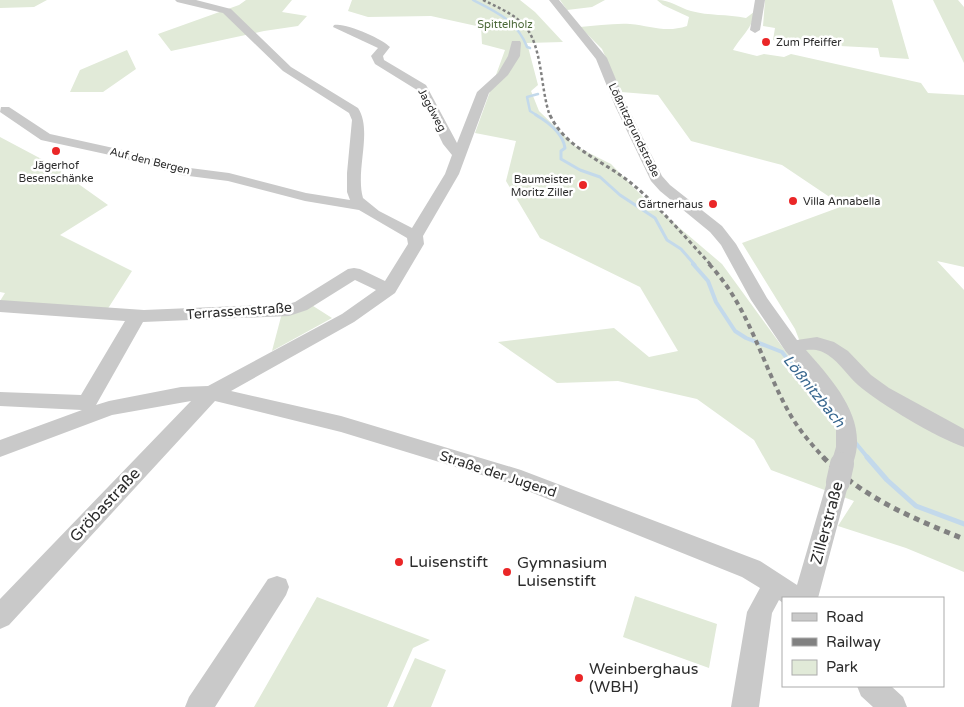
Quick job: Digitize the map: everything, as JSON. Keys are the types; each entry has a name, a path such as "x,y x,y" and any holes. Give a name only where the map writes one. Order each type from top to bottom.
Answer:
{"street":[{"path":"180,0 227,11 287,69 354,111 358,120 355,198 362,206"},
{"name":"Lößnitzgrundstraße","path":"554,0 601,58 621,106 656,178 665,188 716,229 728,244 760,300 793,347 831,392 844,418 842,464"},
{"path":"755,30 760,0"},
{"name":"Jagdweg","path":"338,27 377,42 384,47 377,56 380,62 422,88 450,144 459,154"},
{"path":"0,400 90,408 181,394 211,393 348,318 389,289 416,244 415,236 452,174 483,92 502,74 514,56 516,43"},
{"name":"Auf den Bergen","path":"5,110 46,137 122,154 181,171 229,177 305,196 362,206 415,236"},
{"name":"Terrassenstraße","path":"0,306 137,316 289,310 301,306 354,273 389,289"},
{"path":"0,449 90,408 137,316"},
{"path":"793,347 819,344 832,349 844,358 869,384 924,418 964,439"},
{"name":"Straße der Jugend","path":"211,393 341,424 513,476 751,569 796,597"},
{"name":"Gröbastraße","path":"0,617 211,393"},
{"name":"Zillerstraße","path":"806,597 842,464"},
{"path":"745,707 760,612 775,583"},
{"path":"200,707 276,587"},
{"path":"872,687 893,707"}],"green space":[{"path":"0,0 47,0 34,7 0,8"},
{"path":"246,0 292,0 282,12 307,16 298,26 264,31 171,51 158,34 239,5"},
{"name":"Spittelholz","path":"352,0 520,0 535,12 563,42 527,43 538,85 531,91 539,111 575,146 611,164 641,195 722,264 824,404 795,329 742,243 843,206 782,165 691,141 658,95 621,92 602,49 580,27 624,24 672,29 687,26 689,17 663,5 657,0 666,1 691,11 705,14 746,18 754,12 752,22 733,50 757,56 764,54 784,57 791,54 921,83 928,93 964,95 964,267 937,261 964,290 964,572 906,548 838,526 854,501 771,470 754,440 697,399 618,381 557,383 498,342 614,328 649,357 678,351 640,287 540,238 506,181 516,141 475,133 505,50 482,44 481,27 431,16 368,17 348,11"},
{"path":"560,0 605,0 592,7 567,10"},
{"path":"765,0 892,0 909,59 880,57 878,48 802,44 773,40 775,28 763,26"},
{"path":"933,0 958,0 964,7 964,63"},
{"path":"127,50 136,69 103,92 70,92 80,70"},
{"path":"0,137 49,163 108,205 60,235 132,271 107,310 0,301 5,293 0,292"},
{"path":"310,304 332,318 272,351 282,313"},
{"path":"635,596 717,624 709,668 623,637"},
{"path":"317,597 430,640 413,648 387,707 254,707"},
{"path":"415,658 446,670 431,707 393,707"}],"waterway":[{"name":"Lößnitzbach","path":"473,0 505,18 518,30 527,47 530,48"},
{"name":"Lößnitzbach","path":"538,94 527,97 530,111 538,116"},
{"name":"Lößnitzbach","path":"536,115 550,125 564,143 565,148 561,151 561,159 580,170 600,177 620,195 655,218 667,240 681,249 695,265"},
{"name":"Lößnitzbach","path":"693,264 708,281 716,302 735,331 746,338 782,352 833,416"},
{"name":"Lößnitzbach","path":"854,441 868,458"},
{"name":"Lößnitzbach","path":"867,457 887,480 916,506 964,524"}],"railway":[{"path":"483,0 514,17 523,24 529,33 538,55 550,116"},
{"path":"550,115 565,136 575,145 642,192 711,265"},
{"path":"709,264 735,299 791,416 806,438 824,458"},
{"path":"824,458 854,484 889,506 964,539"}],"place":[{"name":"Zum Pfeiffer","path":"766,42"},
{"name":"Jägerhof Besenschänke","path":"56,151"},
{"name":"Baumeister Moritz Ziller","path":"583,185"},
{"name":"Villa Annabella","path":"793,201"},
{"name":"Gärtnerhaus","path":"713,204"},
{"name":"Luisenstift","path":"399,562"},
{"name":"Gymnasium Luisenstift","path":"507,572"},
{"name":"Weinberghaus (WBH)","path":"579,678"}]}
